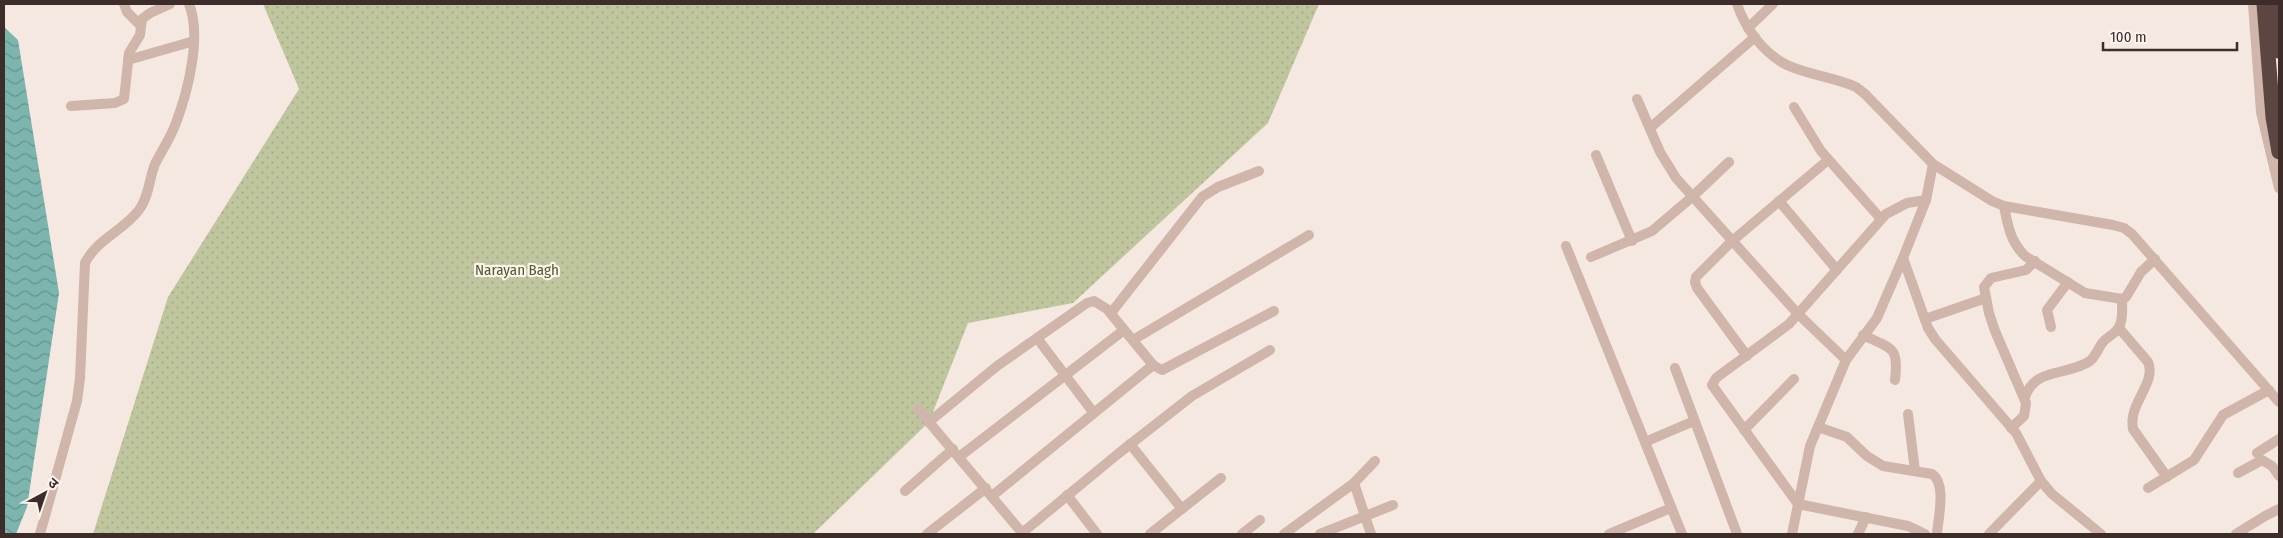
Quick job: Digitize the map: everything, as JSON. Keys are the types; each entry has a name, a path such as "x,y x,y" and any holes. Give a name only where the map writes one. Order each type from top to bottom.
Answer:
{"highway":[{"path":"2264,4 2273,117 2279,152"},
{"path":"2276,4 2279,51"}],"street":[{"path":"124,4 127,12 140,25"},
{"path":"71,106 121,102 126,96 129,53 140,35 140,25 144,16 170,4"},
{"path":"40,534 77,401 80,378 85,263 100,243 132,217 146,199 155,165 176,123 188,80 194,41 193,14 189,4"},
{"path":"1738,4 1748,28 1773,56 1788,65 1844,82 1865,94 1933,164 1981,195 2004,206 2124,228 2155,259 2279,402"},
{"path":"1748,28 1773,4"},
{"path":"2253,4 2261,112 2279,188"},
{"path":"1650,128 1755,37"},
{"path":"128,60 194,41"},
{"path":"1637,99 1666,165 1692,198 1798,314 1846,360"},
{"path":"1794,107 1828,160 1882,219"},
{"path":"1596,156 1632,241"},
{"path":"1747,356 1695,282 1700,273 1731,242 1828,160"},
{"path":"1591,257 1652,231 1692,198 1729,162"},
{"path":"1792,534 1810,446 1846,360 1877,318 1926,200 1933,164"},
{"path":"1111,314 1202,197 1218,186 1259,171"},
{"path":"1924,534 1908,526 1798,504 1712,385 1716,378 1747,356 1798,314 1882,219 1894,208 1907,203 1926,200"},
{"path":"1779,201 1838,270"},
{"path":"2004,206 2010,236 2018,248 2068,282 2092,295 2122,299 2126,297 2141,272 2155,259"},
{"path":"1132,340 1309,236"},
{"path":"1566,246 1682,534"},
{"path":"1903,258 1925,320 1935,339 2011,428 2023,445 2042,481 2052,494 2101,534"},
{"path":"2011,428 2024,416 2025,397 1995,331 1984,287 1988,280 2026,270 2035,261"},
{"path":"2051,327 2047,310 2068,282"},
{"path":"1925,320 1986,298"},
{"path":"2025,397 2030,385 2041,377 2088,361 2104,340 2118,328 2121,320 2122,299"},
{"path":"929,422 997,366 1087,303 1094,301 1101,304 1153,364 1162,370 1168,369 1274,311"},
{"path":"2118,328 2148,362 2151,368 2150,375 2132,411 2131,419 2133,429 2167,477"},
{"path":"905,491 1064,376 1124,330"},
{"path":"1863,336 1889,347 1894,352 1897,362 1895,380"},
{"path":"1036,338 1093,412"},
{"path":"918,409 1023,534 1067,495 1192,396 1270,350"},
{"path":"927,534 989,492 1153,364"},
{"path":"1675,368 1737,534"},
{"path":"1744,430 1794,379"},
{"path":"2148,488 2194,460 2223,415 2269,390"},
{"path":"1908,414 1915,472"},
{"path":"1644,442 1694,421"},
{"path":"1818,426 1847,438 1867,456 1883,466 1932,474 1939,483 1940,489 1937,534"},
{"path":"2256,452 2279,439"},
{"path":"1130,444 1182,509"},
{"path":"2238,473 2262,460 2272,466 2279,476"},
{"path":"1284,534 1354,483 1375,461"},
{"path":"1150,534 1221,478"},
{"path":"1989,534 2042,481"},
{"path":"1354,483 1371,534"},
{"path":"1067,495 1098,534"},
{"path":"1320,534 1393,505"},
{"path":"1610,534 1624,531 1671,508"},
{"path":"2236,534 2279,509"},
{"path":"1858,534 1866,517"},
{"path":"1242,534 1260,520"},
{"path":"1296,525 1303,534"}],"green space":[{"name":"Narayan Bagh","path":"263,4 1319,4 1268,123 1073,303 968,323 929,422 813,534 93,534 168,297 299,89"}],"water":[{"path":"4,27 18,40 59,293 27,507 16,534 4,534"}]}
